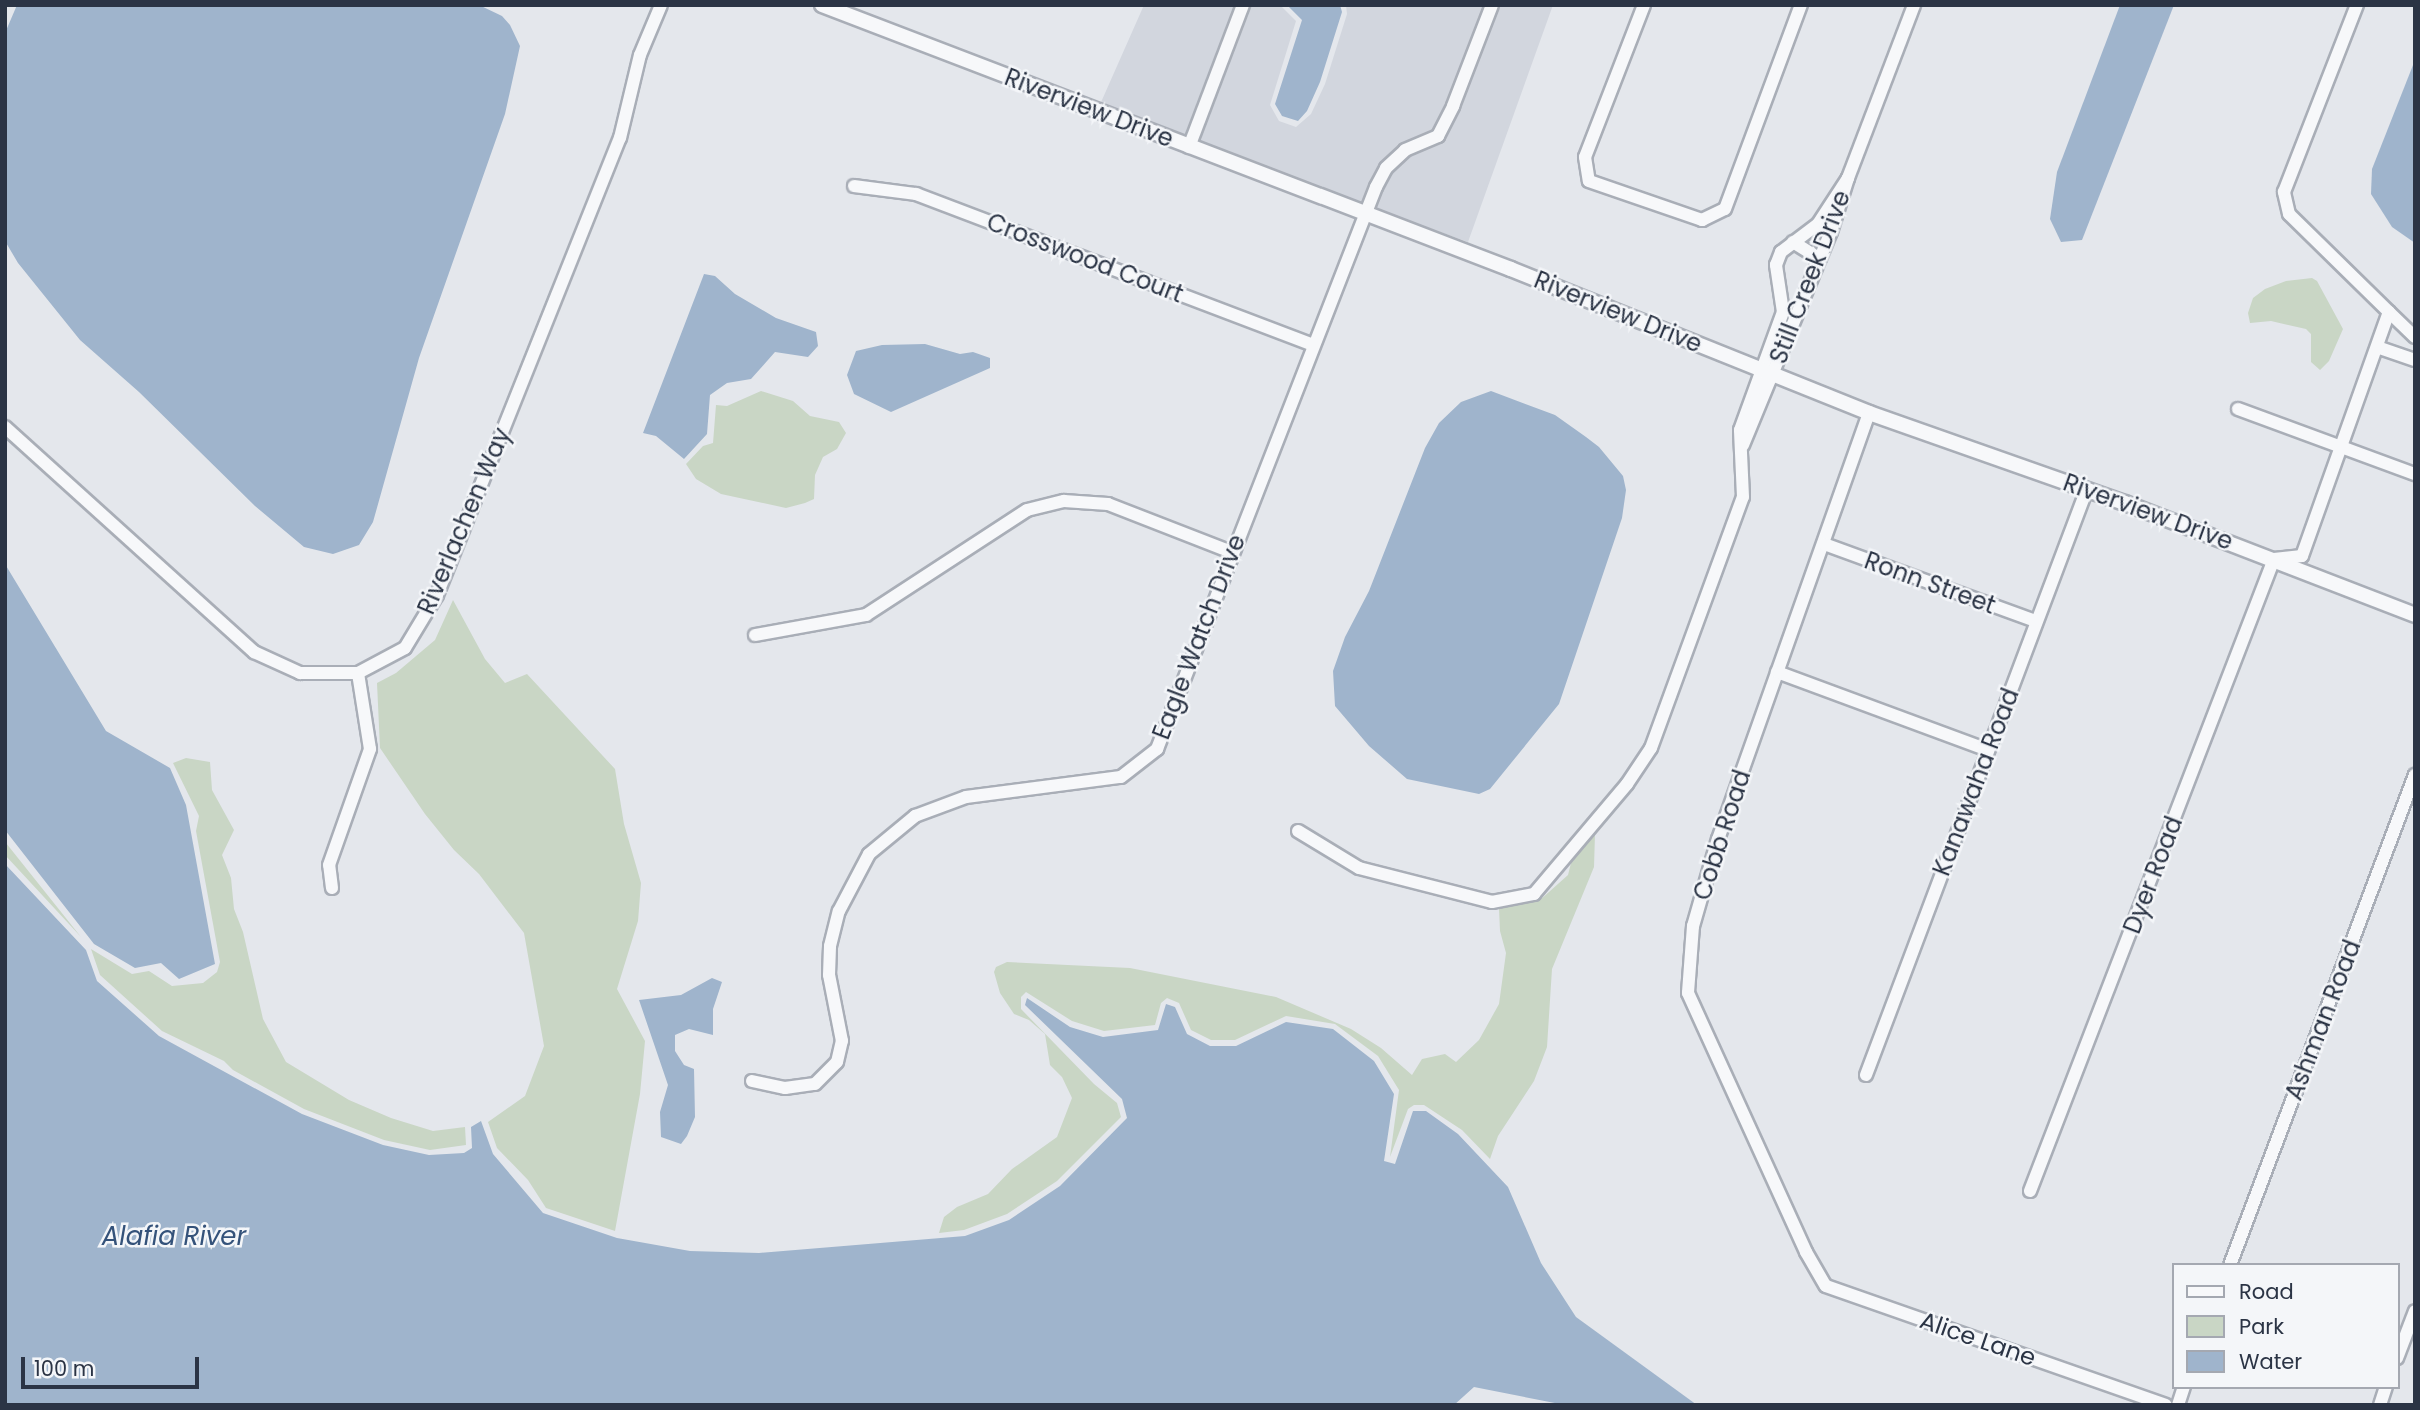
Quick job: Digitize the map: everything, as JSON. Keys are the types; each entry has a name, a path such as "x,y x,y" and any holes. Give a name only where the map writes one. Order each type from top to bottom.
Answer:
{"street":[{"name":"Riverlachen Way","path":"5,427 254,652 300,673 358,673 405,648 437,595 620,138 640,55 661,5"},
{"name":"Riverview Drive","path":"822,5 1646,322 1869,414 2087,489 2415,615"},
{"path":"1189,147 1243,5"},
{"name":"Eagle Watch Drive","path":"752,1081 785,1088 815,1084 838,1062 842,1041 829,975 830,946 839,911 869,854 906,823 915,816 966,797 1121,778 1157,749 1364,213 1386,168 1405,150 1438,136 1453,106 1492,5"},
{"path":"1644,5 1586,158 1589,181 1702,220 1725,209 1801,5"},
{"name":"Still Creek Drive","path":"1765,373 1831,232 1848,178 1914,5"},
{"path":"2357,5 2284,192 2289,214 2415,337"},
{"name":"Still Creek Drive","path":"1765,373 1783,312 1776,265 1781,252 1818,224 1848,178"},
{"name":"Crosswood Court","path":"854,186 916,194 1313,345"},
{"path":"1793,242 1819,258"},
{"path":"2274,559 2302,556 2389,312"},
{"path":"2377,347 2415,360"},
{"path":"1298,831 1359,868 1492,902 1534,894 1628,784 1651,748 1743,497 1742,448 1765,373"},
{"path":"2238,409 2415,474"},
{"name":"Cobb Road","path":"1806,1252 1688,993 1693,926 1718,839 1869,414"},
{"name":"Kanawaha Road","path":"1866,1075 2087,489"},
{"path":"755,635 866,615 1027,510 1064,501 1108,504 1231,552"},
{"name":"Ronn Street","path":"1824,544 2036,621"},
{"name":"Dyer Road","path":"2030,1191 2274,559"},
{"path":"1777,672 1988,750"},
{"path":"332,888 329,865 370,749 358,673"},
{"name":"Ashman Road","path":"2231,1263 2415,775"},
{"name":"Alice Lane","path":"1806,1252 1826,1286 2166,1405"},
{"path":"2399,1353 2415,1311"}],"shaded area":[{"path":"1144,5 1280,5 1296,21 1270,105 1279,121 1296,127 1311,114 1325,84 1347,14 1346,5 1553,5 1468,242 1098,109"}],"green space":[{"path":"2312,278 2317,281 2343,329 2329,361 2320,370 2311,362 2311,334 2306,329 2271,321 2250,323 2248,313 2253,298 2265,289 2286,281"},
{"path":"761,391 793,401 810,416 839,422 846,433 837,449 823,457 815,475 814,499 805,503 786,508 721,494 696,479 686,464 703,446 713,443 716,405 727,406"},
{"path":"453,600 485,659 505,683 527,674 615,769 624,824 641,883 638,921 617,989 645,1041 640,1094 615,1231 546,1208 528,1180 497,1148 488,1122 525,1096 544,1046 524,933 479,874 454,850 425,814 380,748 377,683 396,673 435,640"},
{"path":"186,758 210,762 212,790 234,830 222,855 231,878 234,909 243,932 263,1019 286,1062 349,1100 391,1118 433,1131 465,1127 466,1145 430,1150 384,1140 304,1109 233,1070 224,1061 162,1031 100,975 91,949 132,974 149,971 172,986 203,983 217,972 220,962 196,831 199,816 173,763"},
{"path":"1595,834 1594,867 1552,969 1547,1047 1534,1081 1498,1136 1490,1159 1462,1130 1424,1105 1414,1105 1408,1109 1390,1157 1399,1090 1378,1056 1335,1024 1286,1016 1235,1040 1211,1040 1191,1030 1179,1003 1167,998 1161,1003 1155,1025 1104,1031 1072,1021 1026,992 1021,997 1021,1009 1094,1084 1117,1103 1121,1117 1057,1181 1007,1214 964,1230 939,1233 944,1217 957,1207 988,1194 1012,1169 1057,1137 1072,1098 1062,1077 1050,1065 1045,1034 1029,1020 1014,1014 1000,993 994,972 996,967 1007,962 1130,968 1276,997 1351,1029 1381,1048 1412,1075 1422,1059 1445,1054 1456,1062 1479,1040 1499,1004 1506,953 1500,931 1499,908 1540,900 1568,875 1572,859"},
{"path":"5,841 6,843 81,937 5,855"}],"water":[{"path":"17,5 479,5 502,16 510,25 520,46 505,114 419,358 373,522 359,545 333,554 304,547 255,506 139,392 80,340 18,263 5,241 5,33"},
{"path":"1287,5 1340,5 1342,12 1320,82 1307,111 1298,121 1282,116 1275,104 1302,20"},
{"path":"2120,5 2174,5 2082,240 2061,242 2050,219 2057,172"},
{"path":"2415,60 2415,243 2392,227 2371,194 2372,169"},
{"path":"704,274 715,276 735,294 776,318 816,332 818,346 808,357 775,352 751,379 727,383 710,395 707,434 684,459 656,436 643,433"},
{"path":"925,344 960,354 973,352 990,358 990,368 891,412 854,394 847,375 856,351 882,345"},
{"path":"1491,391 1555,415 1586,437 1599,447 1623,476 1626,490 1622,518 1559,704 1490,789 1479,794 1407,779 1369,746 1335,706 1333,671 1345,637 1369,591 1425,448 1439,423 1461,402"},
{"path":"5,564 106,731 170,768 186,805 215,964 179,979 161,963 135,968 94,944 5,830"},
{"name":"Alafia River","path":"5,864 86,950 97,981 159,1036 302,1114 383,1145 429,1155 464,1153 472,1148 471,1127 481,1121 493,1154 543,1213 617,1238 690,1251 759,1253 965,1236 1009,1220 1060,1186 1127,1118 1122,1099 1025,1005 1027,998 1070,1027 1103,1037 1158,1030 1166,1004 1175,1007 1187,1034 1210,1046 1236,1046 1286,1022 1333,1029 1374,1061 1394,1094 1384,1161 1395,1164 1413,1111 1426,1111 1458,1134 1508,1187 1541,1263 1576,1317 1697,1405 1565,1405 1474,1387 1454,1405 5,1405"},
{"path":"712,978 722,982 713,1009 713,1035 689,1029 675,1035 675,1051 684,1065 694,1069 695,1117 681,1144 661,1137 660,1112 668,1085 639,1000 681,995"}]}
